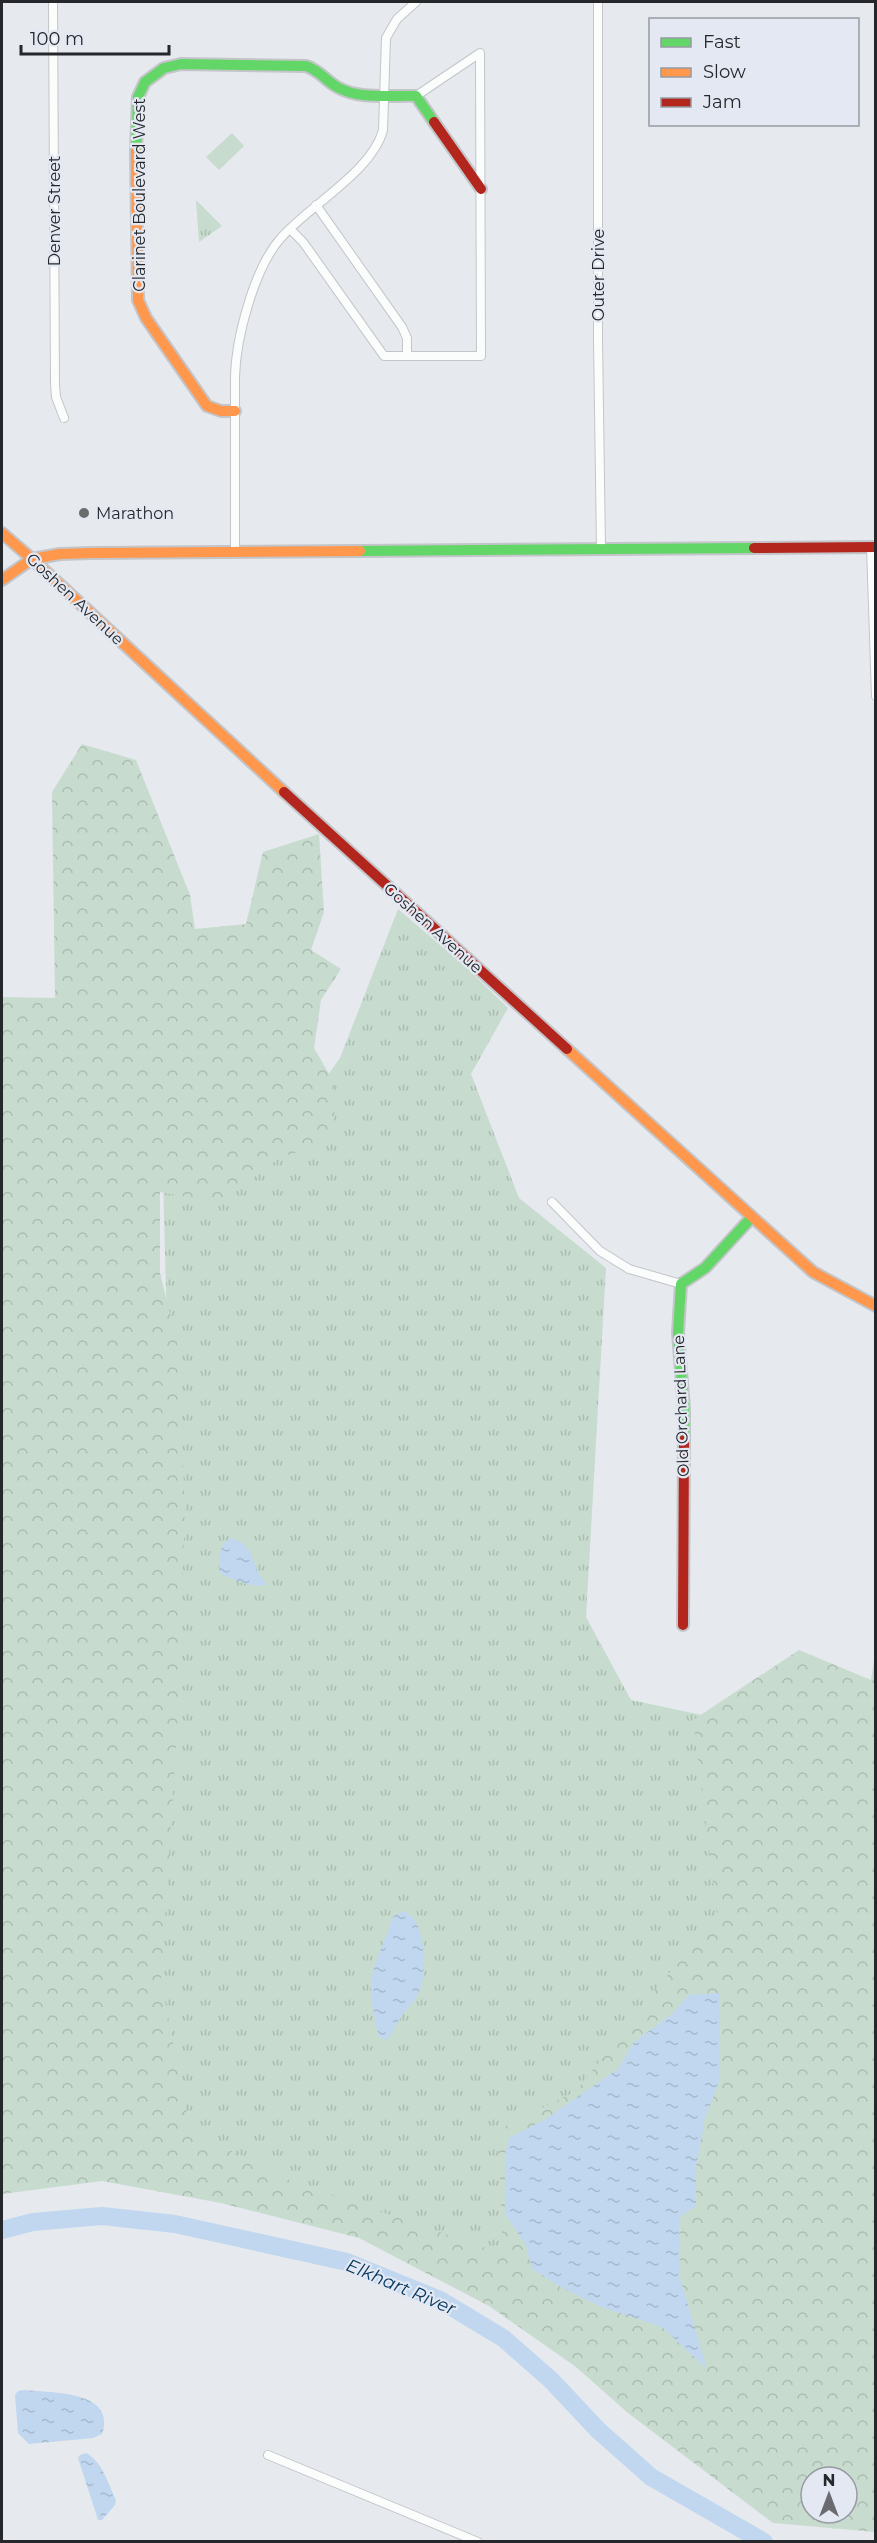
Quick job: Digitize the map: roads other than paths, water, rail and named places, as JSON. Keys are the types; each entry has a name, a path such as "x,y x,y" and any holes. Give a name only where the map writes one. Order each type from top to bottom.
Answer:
{"street":[{"name":"Denver Street","path":"53,2 55,384 56,397 64,418"},
{"path":"235,551 236,358 243,324 268,258 290,229 374,153 383,130 386,38 398,19 416,2"},
{"name":"Outer Drive","path":"598,2 598,352 601,549"},
{"path":"290,229 303,242 384,356 481,356 481,189 480,53 416,96 481,189"},
{"name":"Clarinet Boulevard West","path":"235,411 212,409 207,406 146,318 138,300 136,106 142,84 150,75 168,65 291,65 316,69 335,86 352,94 416,96"},
{"path":"316,205 402,327 407,338 407,356"},
{"name":"Goshen Avenue","path":"2,533 751,1218 813,1272 876,1306"},
{"path":"2,580 32,559 60,554 873,547 876,696"},
{"path":"552,1202 600,1251 629,1269 681,1284 705,1268 751,1218"},
{"name":"Old Orchard Lane","path":"681,1284 678,1333 684,1409 683,1625"},
{"path":"268,2455 478,2541"}],"water":[{"path":"231,1538 242,1543 249,1551 266,1585 260,1586 237,1581 220,1573 221,1549"},
{"path":"403,1911 416,1922 420,1931 424,1953 423,1973 421,1988 386,2040 379,2037 372,2006 371,1983 391,1919"},
{"path":"720,1993 720,2080 705,2118 696,2168 696,2206 679,2217 680,2278 707,2369 662,2327 601,2307 559,2286 532,2269 526,2245 505,2214 505,2155 509,2138 544,2120 618,2069 634,2042 672,2014 689,1995"},
{"path":"18,2391 64,2394 91,2402 100,2409 104,2420 102,2434 93,2438 29,2444 18,2433 15,2395"},
{"path":"86,2453 101,2468 116,2500 115,2505 102,2520 98,2520 78,2458"}],"waterway":[{"name":"Elkhart River","path":"2,2230 33,2222 102,2216 175,2224 347,2262 440,2300 503,2338 551,2380 598,2430 651,2477 764,2542"}],"place":[{"name":"Marathon","path":"84,513"}]}
